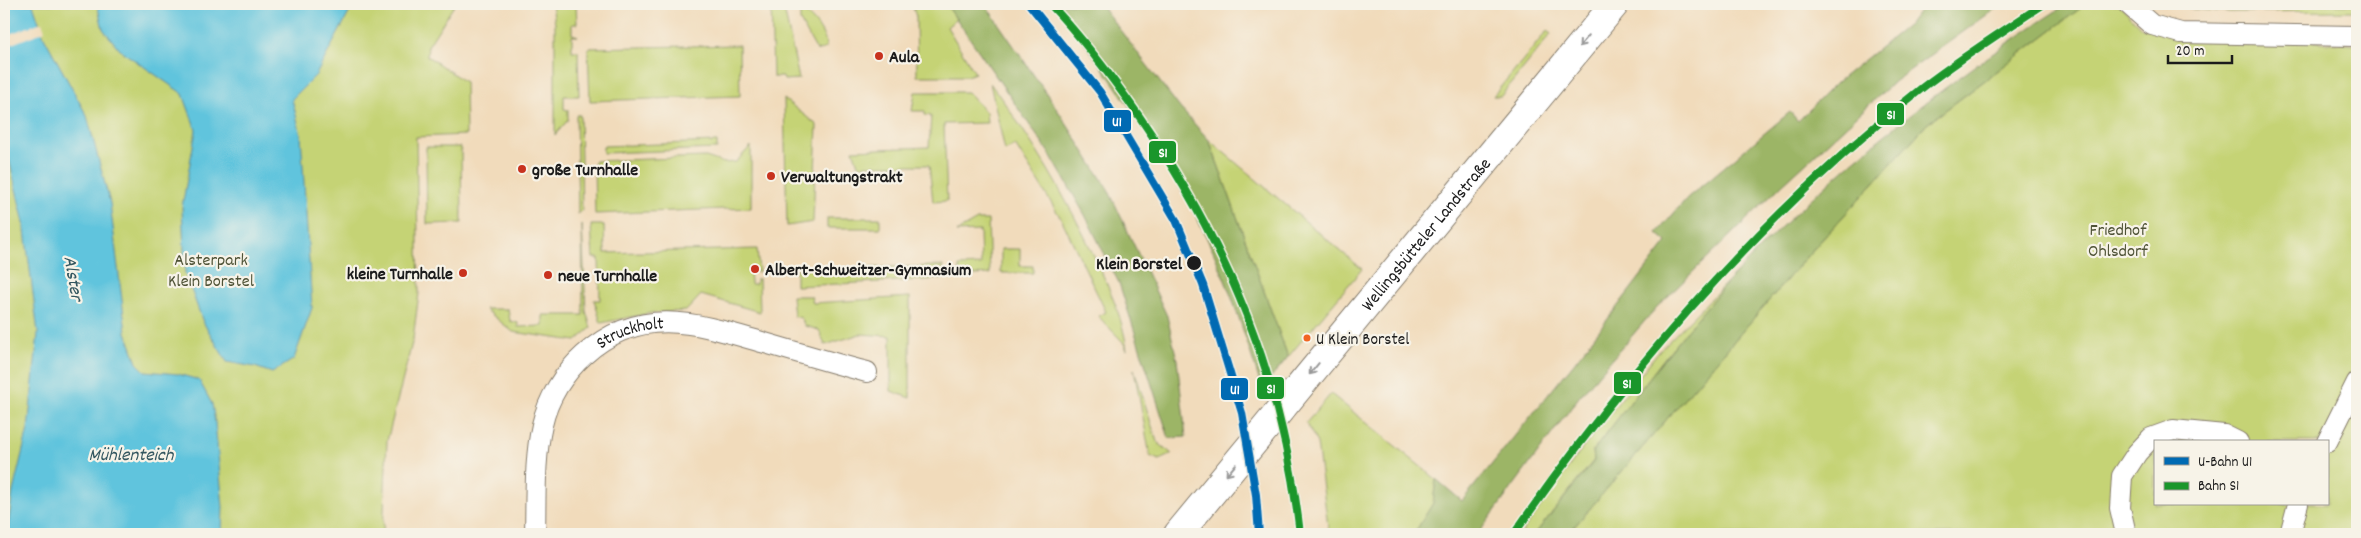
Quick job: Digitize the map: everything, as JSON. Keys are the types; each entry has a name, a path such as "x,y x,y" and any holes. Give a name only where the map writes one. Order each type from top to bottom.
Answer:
{"main road":[{"name":"Wellingsbütteler Landstraße","path":"1178,534 1615,4"}],"street":[{"path":"2128,4 2152,25 2182,33 2357,36"},
{"name":"Struckholt","path":"535,534 541,435 548,407 558,386 575,363 596,344 621,330 647,322 677,321 705,326 867,372"},
{"path":"2328,440 2357,382"},
{"path":"2126,534 2120,508 2122,476 2137,452 2151,438 2172,430 2224,435 2234,440"},
{"path":"2290,534 2297,506"}],"green space":[{"name":"Alsterpark Klein Borstel","path":"4,4 455,4 428,46 427,56 465,82 466,135 416,137 419,293 413,339 387,441 383,534 4,534"},
{"path":"552,4 576,4 577,24 572,24 572,34 578,36 572,36 572,51 578,51 579,96 564,96 564,109 568,110 568,120 555,135 555,24"},
{"path":"771,4 783,4 799,79 784,80 783,77 773,77"},
{"path":"912,4 946,4 956,19 947,27 975,73 967,76 917,76 916,17"},
{"path":"946,4 985,4 1057,109 1108,189 1167,316 1177,360 1186,437 1169,438 1119,283 1085,215 1051,156"},
{"path":"1056,4 1100,4 1180,108 1209,140 1288,357 1262,389 1223,274 1192,209 1128,104"},
{"path":"1924,4 2002,4 1895,81 1784,183 1656,308 1579,397 1478,534 1414,534 1433,503 1436,479 1462,501 1574,363 1667,242 1657,233 1687,198 1790,112 1798,121 1837,82 1908,25"},
{"path":"2067,4 2086,4 1927,124 1808,255 1568,534 1535,534 1594,461 1593,451 1664,360 1738,271 1775,233 1853,161 1894,127 1979,63"},
{"name":"Friedhof Ohlsdorf","path":"2086,4 2119,4 2142,28 2357,45 2357,534 1568,534 1808,255 1927,124"},
{"path":"2171,4 2357,4 2357,11 2230,12 2193,9"},
{"path":"804,12 819,28 826,43 826,48 817,51 800,21 800,14"},
{"path":"1547,31 1551,34 1501,96 1493,96"},
{"path":"739,45 740,96 590,101 588,48"},
{"path":"990,83 1048,169 1085,237 1115,304 1127,350 1123,342 1098,316 1106,312 1062,220 1015,145 1005,151"},
{"path":"915,92 967,92 986,112 987,123 944,124 947,201 933,202 929,165 858,165 853,150 929,147 931,116 925,115 925,111 912,111"},
{"path":"784,99 817,125 813,222 787,226"},
{"path":"576,115 580,115 582,211 578,214"},
{"path":"1209,140 1362,269 1288,357"},
{"path":"717,142 717,149 603,153 603,146"},
{"path":"751,146 751,208 595,214 594,161 706,157 724,163 736,162"},
{"path":"426,147 461,147 462,223 427,224"},
{"path":"827,218 880,218 880,228 827,228"},
{"path":"977,220 988,220 990,274 960,276 959,266 981,265 980,231 956,232"},
{"path":"582,224 586,311 591,328 576,341 513,332 485,309 508,309 510,321 518,323 518,327 543,326 543,315 583,315"},
{"path":"591,225 604,225 605,253 757,249 759,272 750,270 751,284 756,284 756,279 759,279 760,312 701,295 686,311 651,313 601,323 594,300 600,300 599,258 593,258"},
{"path":"1001,249 1020,249 1020,266 1033,266 1033,273 1001,273"},
{"path":"943,266 943,279 796,286 796,269"},
{"path":"1738,271 1669,352 1593,451 1594,460 1535,534 1521,534 1575,458 1658,352"},
{"path":"792,296 811,296 813,303 910,297 910,398 891,391 891,336 860,334 825,345 819,330 805,326 801,318 794,316"},
{"path":"1134,369 1157,442 1172,454 1159,460 1150,456"},
{"path":"1331,394 1436,479 1433,503 1414,534 1329,534 1317,443 1306,423"}],"water":[{"path":"4,4 33,4 44,37 87,116 110,203 126,332 137,363 145,371 178,374 199,380 212,404 223,507 222,534 7,534 13,491 28,429 38,333 24,223 4,138"},
{"path":"97,4 349,4 349,13 316,75 292,99 301,135 312,308 294,359 272,373 255,367 227,362 203,322 185,273 182,207 196,130 183,94 120,50 103,29"}],"pier":[{"path":"42,22 45,31 4,47 4,36"}],"metro line":[{"name":"U1","path":"1029,4 1100,92 1176,220 1203,285 1242,413 1256,495 1259,534"}],"rail line":[{"name":"S1","path":"1050,4 1097,59 1139,116 1200,214 1225,264 1265,367 1280,420 1292,476 1300,534"},
{"name":"S1","path":"1514,534 1604,412 1652,353 1753,240 1807,187 1922,88 1967,55 2044,4"}],"place":[{"name":"Aula","path":"879,56"},
{"name":"große Turnhalle","path":"522,169"},
{"name":"Verwaltungstrakt","path":"771,176"},
{"name":"Klein Borstel","path":"1194,263"},
{"name":"Albert-Schweitzer-Gymnasium","path":"755,269"},
{"name":"kleine Turnhalle","path":"463,273"},
{"name":"neue Turnhalle","path":"548,275"},
{"name":"U Klein Borstel","path":"1307,338"}],"water label":[{"name":"Alster","path":"75,278"},
{"name":"Mühlenteich","path":"131,453"}]}
